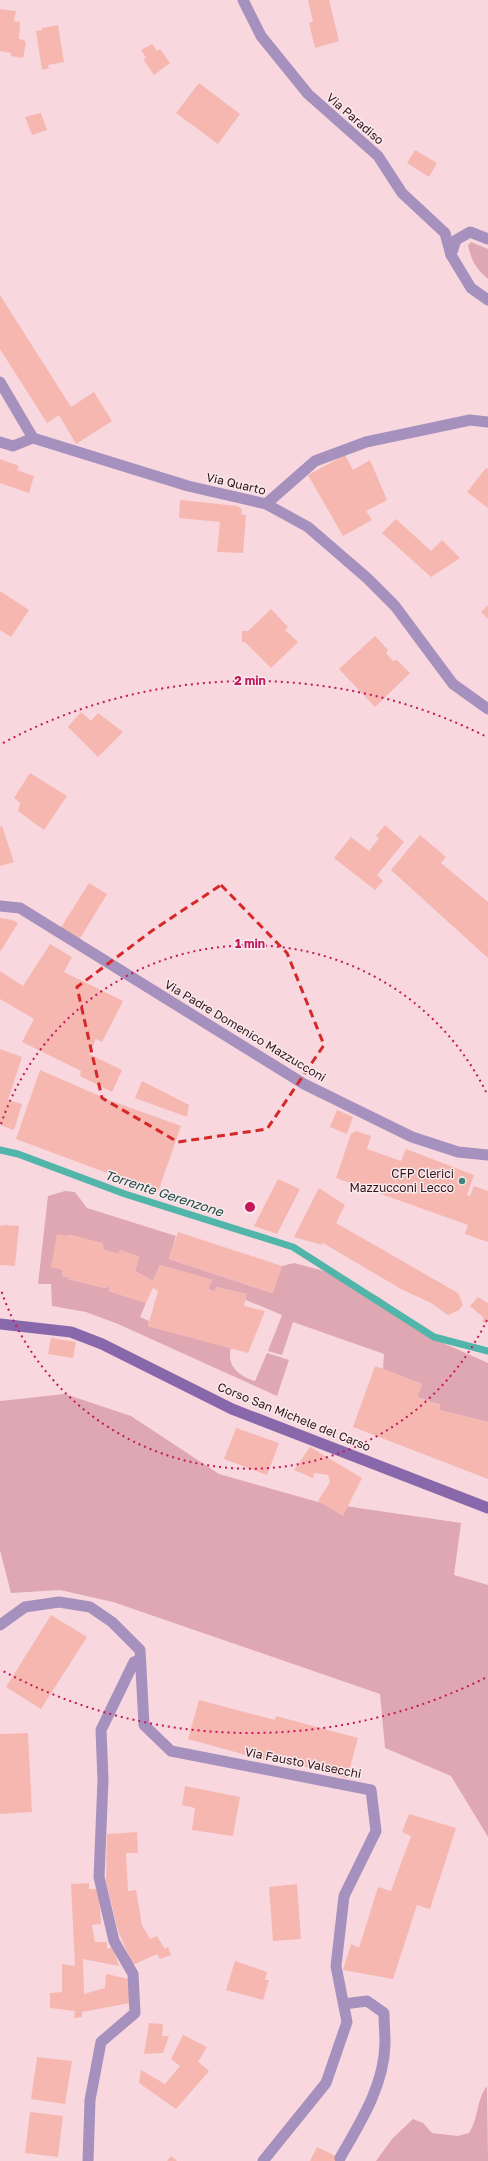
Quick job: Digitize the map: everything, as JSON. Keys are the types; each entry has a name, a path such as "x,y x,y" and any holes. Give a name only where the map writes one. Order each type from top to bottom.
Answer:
{"main road":[{"name":"Corso San Michele del Carso","path":"0,1324 47,1328 77,1334 102,1344 232,1409 488,1508"}],"street":[{"name":"Via Paradiso","path":"242,0 261,36 308,94 378,156 402,193 445,233 450,255 471,288 488,300"},
{"path":"450,255 456,240 470,232 488,239"},
{"path":"0,382 33,438 13,446 0,442"},
{"path":"266,504 315,461 366,442 470,420 488,422"},
{"name":"Via Quarto","path":"33,438 188,486 266,504 308,528 367,578 395,606 453,684 488,709"},
{"name":"Via Padre Domenico Mazzucconi","path":"0,906 20,908 304,1084 412,1137 458,1152 488,1156"},
{"name":"Via Fausto Valsecchi","path":"0,1626 25,1607 59,1602 90,1607 112,1622 140,1650 144,1725 171,1751 371,1790 376,1830 344,1896 336,1966 347,2022 326,2083 263,2161"},
{"path":"88,2161 90,2100 101,2042 136,2013 133,1974 114,1941 99,1877 102,1780 101,1730 134,1662 140,1660"},
{"path":"340,2158 365,2114 378,2084 385,2045 384,2013 367,2002 344,2004"}],"highlighted area":[{"path":"221,885 287,953 324,1045 267,1129 178,1142 102,1098 77,987 153,930"}],"shaded area":[{"path":"471,242 488,249 488,279 480,272 472,260 468,245"},
{"path":"65,1191 75,1192 87,1208 176,1236 169,1259 272,1293 282,1266 294,1263 324,1271 379,1297 443,1343 488,1363 488,1422 439,1410 440,1405 417,1397 422,1384 383,1369 384,1354 293,1322 282,1355 268,1351 282,1315 246,1300 246,1294 216,1287 215,1292 208,1289 212,1280 160,1265 153,1281 135,1271 139,1257 120,1250 119,1254 104,1250 102,1243 69,1235 51,1266 63,1270 62,1276 69,1277 68,1279 105,1288 110,1286 109,1291 146,1303 140,1317 149,1321 148,1326 231,1348 230,1360 232,1365 239,1373 249,1379 255,1381 267,1353 289,1360 277,1396 118,1324 86,1312 52,1306 51,1284 38,1284 48,1196"},
{"path":"65,1394 131,1416 219,1474 318,1502 461,1523 454,1575 488,1585 488,1837 451,1776 385,1748 380,1694 113,1602 60,1590 11,1593 0,1550 0,1401"},
{"path":"487,2086 488,2161 376,2161 392,2139 413,2119 423,2123 432,2133 458,2136 469,2133 483,2091"}],"building":[{"path":"308,0 329,0 339,41 315,48 309,23 313,22"},
{"path":"0,9 16,11 14,21 20,22 19,39 24,40 26,43 23,58 11,56 11,53 0,51"},
{"path":"58,25 64,62 48,65 49,68 42,70 36,31 42,30 42,28"},
{"path":"152,44 157,51 160,49 170,63 154,75 143,59 146,58 141,50"},
{"path":"199,83 240,114 218,144 176,113"},
{"path":"41,113 47,130 32,135 25,117"},
{"path":"415,150 437,163 429,177 407,163"},
{"path":"0,295 71,407 94,392 112,421 76,444 59,415 47,423 0,349"},
{"path":"345,455 353,470 370,460 387,500 366,511 372,520 343,536 308,475"},
{"path":"0,459 19,466 17,470 34,476 29,493 0,483"},
{"path":"486,468 488,469 488,508 467,492"},
{"path":"180,500 237,506 242,509 241,514 246,515 243,553 217,552 220,522 179,518"},
{"path":"396,519 431,551 442,540 460,558 431,577 382,533"},
{"path":"0,591 29,610 11,637 0,630"},
{"path":"488,605 488,619 481,612"},
{"path":"271,609 288,627 285,630 298,642 271,668 245,642 242,642 242,631 248,631"},
{"path":"375,636 388,650 386,653 393,661 397,660 410,673 375,707 339,669"},
{"path":"81,712 91,721 98,713 123,732 98,757 68,727"},
{"path":"30,773 67,796 44,830 18,811 20,803 14,798"},
{"path":"385,825 404,842 377,875 383,881 375,890 334,858 351,837 369,851 379,838 376,836"},
{"path":"2,826 14,862 0,866 0,827"},
{"path":"420,835 446,857 441,863 488,902 488,958 391,870"},
{"path":"89,883 107,894 79,940 60,929"},
{"path":"0,918 12,920 18,923 0,952"},
{"path":"50,944 72,957 64,972 123,1001 102,1042 96,1039 89,1054 122,1070 112,1092 80,1076 81,1071 22,1042 34,1019 0,999 0,971 23,986"},
{"path":"0,1049 22,1057 8,1100 22,1104 14,1130 0,1125"},
{"path":"40,1070 109,1100 181,1126 158,1192 16,1139"},
{"path":"142,1081 189,1105 187,1117 135,1098"},
{"path":"337,1110 353,1117 347,1134 330,1127"},
{"path":"356,1131 371,1136 367,1149 401,1161 406,1149 474,1175 467,1195 470,1196 474,1186 488,1191 488,1242 465,1234 468,1225 336,1178 351,1134"},
{"path":"278,1179 300,1189 277,1234 254,1226"},
{"path":"319,1188 345,1205 336,1223 458,1293 463,1305 459,1310 448,1315 431,1303 401,1289 323,1243 322,1245 294,1237"},
{"path":"0,1226 19,1226 15,1266 0,1265"},
{"path":"178,1232 282,1266 273,1293 169,1259"},
{"path":"57,1234 102,1243 104,1250 119,1254 120,1250 139,1257 135,1271 153,1281 160,1265 212,1280 208,1289 215,1292 216,1287 247,1294 244,1306 265,1311 248,1353 148,1326 158,1291 153,1288 146,1303 109,1291 110,1286 105,1288 68,1279 69,1277 62,1276 63,1270 51,1267"},
{"path":"478,1297 488,1303 488,1321 486,1324 482,1321 484,1318 470,1306"},
{"path":"51,1338 76,1342 73,1358 48,1354"},
{"path":"375,1366 422,1384 417,1397 441,1406 439,1410 488,1422 488,1479 353,1427"},
{"path":"236,1428 279,1443 267,1475 224,1459"},
{"path":"310,1447 362,1478 343,1516 318,1501 330,1482 328,1475 314,1473 313,1478 294,1470"},
{"path":"51,1615 87,1637 41,1709 6,1687"},
{"path":"199,1700 275,1720 276,1716 358,1738 347,1778 269,1757 268,1761 188,1739"},
{"path":"28,1733 32,1812 0,1814 0,1734"},
{"path":"185,1786 240,1797 233,1836 192,1830 195,1808 182,1805"},
{"path":"409,1814 456,1828 430,1909 417,1905 393,1979 343,1970 351,1944 359,1948 378,1887 391,1891 411,1836 402,1832"},
{"path":"137,1832 138,1853 126,1853 128,1891 136,1890 142,1925 150,1939 157,1936 165,1949 168,1947 171,1955 160,1959 157,1954 133,1965 118,1931 106,1881 107,1834"},
{"path":"89,1883 89,1889 99,1889 101,1924 92,1925 95,1942 107,1942 107,1949 113,1947 119,1966 83,1959 84,1994 105,1988 106,1974 129,1979 135,2002 82,2012 82,2017 74,2018 75,2011 50,2008 50,1993 62,1992 62,1964 75,1966 71,1884"},
{"path":"297,1884 301,1939 273,1941 269,1887"},
{"path":"235,1961 267,1972 265,1980 269,1980 263,2000 226,1990"},
{"path":"149,2023 163,2024 162,2036 169,2036 163,2053 144,2054"},
{"path":"183,2035 207,2047 198,2062 209,2071 176,2109 139,2083 141,2070 165,2084 180,2066 171,2059"},
{"path":"37,2057 72,2061 65,2104 31,2099"},
{"path":"30,2112 63,2116 58,2157 25,2153"},
{"path":"317,2147 346,2161 310,2161"},
{"path":"171,2156 177,2161 167,2161"}],"waterway":[{"name":"Torrente Gerenzone","path":"0,1150 18,1154 125,1194 293,1247 434,1337 488,1351"}],"place":[{"name":"CFP Clerici Mazzucconi Lecco","path":"462,1181"}]}
